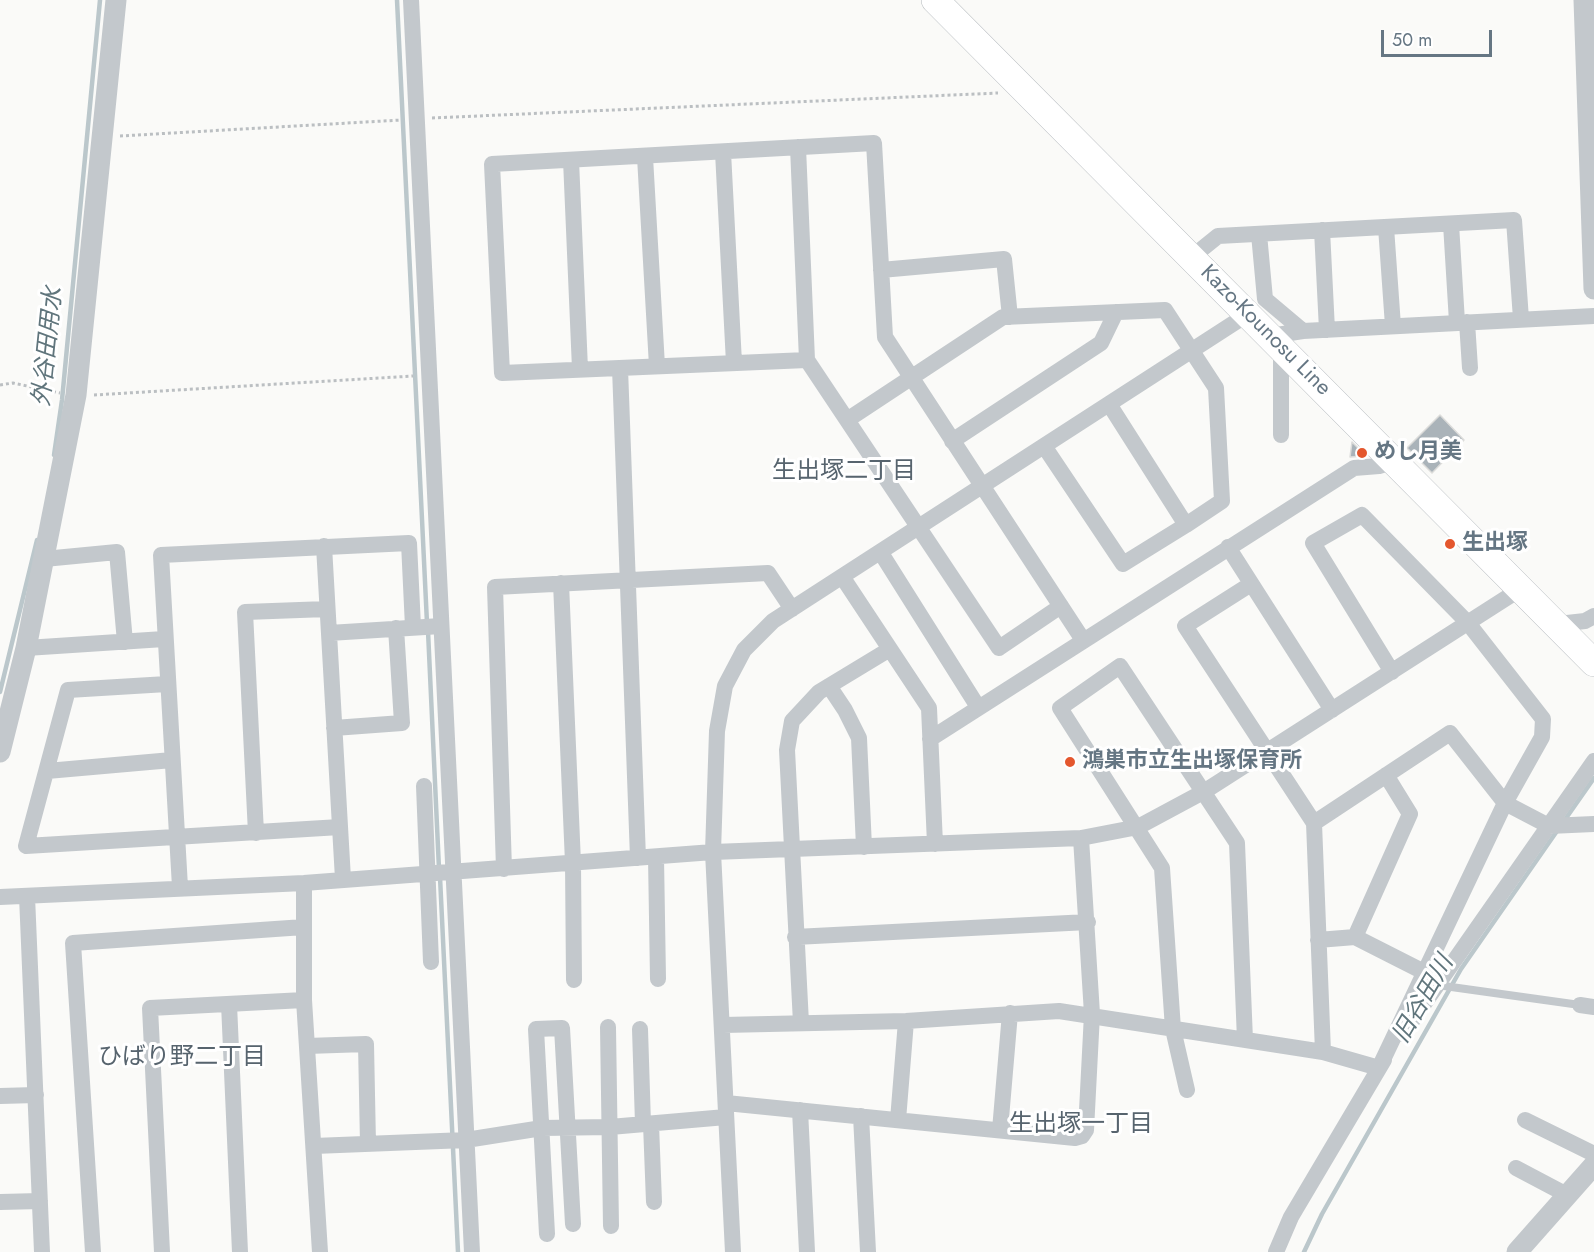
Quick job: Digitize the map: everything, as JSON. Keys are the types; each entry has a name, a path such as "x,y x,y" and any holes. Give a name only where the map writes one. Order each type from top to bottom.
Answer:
{"main road":[{"name":"Kazo-Kounosu Line","path":"935,0 1248,314 1285,338 1395,461 1594,663"}],"street":[{"path":"0,752 26,648 76,395 116,0"},
{"path":"411,0 472,1252"},
{"path":"1584,0 1594,289"},
{"path":"807,360 502,373 492,164 874,143 885,336 1083,640"},
{"path":"798,147 807,360 999,648 1061,606"},
{"path":"723,152 734,363"},
{"path":"645,157 657,366"},
{"path":"571,160 580,369"},
{"path":"1192,257 1218,236 1514,220 1521,319"},
{"path":"1451,224 1462,322 1470,368"},
{"path":"1386,227 1394,326"},
{"path":"1322,231 1327,330"},
{"path":"1258,234 1265,299 1285,338 1281,435"},
{"path":"882,270 1004,260 1010,317"},
{"path":"848,420 1003,317 1165,310 1216,388 1222,501 1123,564 1044,446"},
{"path":"952,441 1101,343 1116,312"},
{"path":"733,1252 713,852 717,731 725,686 744,650 773,621 843,578 919,526 1248,314"},
{"path":"1285,338 1327,330 1594,316"},
{"path":"620,368 638,858"},
{"path":"1108,404 1186,525"},
{"path":"930,738 1354,468 1379,466 1395,461"},
{"path":"1379,1068 1505,803 1542,737 1543,719 1468,623 1362,515 1313,543 1392,672"},
{"path":"180,888 161,555 409,543 413,627"},
{"path":"324,546 342,879"},
{"path":"1228,547 1332,710"},
{"path":"44,559 117,552 125,642"},
{"path":"881,553 978,707"},
{"path":"504,868 495,587 768,573 792,609"},
{"path":"843,578 929,708 935,844"},
{"path":"561,583 573,863 574,980"},
{"path":"1251,584 1185,626 1314,823 1323,1052"},
{"path":"0,897 303,883 713,852 1081,838 1138,827 1205,792 1522,588"},
{"path":"256,833 245,612 327,609"},
{"path":"1558,624 1585,621 1594,616"},
{"path":"328,633 441,626"},
{"path":"334,728 402,723 396,628"},
{"path":"26,648 164,639"},
{"path":"801,1023 790,849 787,750 792,721 819,692 890,649"},
{"path":"1187,1090 1173,1029 1162,868 1138,827 1060,708 1120,666 1237,843 1245,1040"},
{"path":"167,684 68,690 26,846 340,827"},
{"path":"829,686 845,710 859,738 864,847"},
{"path":"1314,823 1450,734 1505,803 1549,826 1594,824"},
{"path":"47,771 172,760"},
{"path":"1276,1252 1291,1217 1379,1068 1594,761"},
{"path":"1355,936 1410,814 1386,776"},
{"path":"424,786 432,962"},
{"path":"314,1146 466,1140 542,1128 647,1124 726,1110 800,1110 1075,1138 1082,1136 1086,1130 1092,1014 1081,838"},
{"path":"656,857 658,979"},
{"path":"303,883 304,1000 320,1252"},
{"path":"27,896 42,1252"},
{"path":"795,937 1088,922"},
{"path":"93,1252 73,943 304,927"},
{"path":"1318,940 1355,936 1424,972"},
{"path":"162,1252 150,1008 304,1000"},
{"path":"229,1004 240,1252"},
{"path":"723,1025 906,1021 1059,1011 1092,1014 1323,1052 1379,1068"},
{"path":"1000,1130 1010,1013"},
{"path":"898,1119 906,1021"},
{"path":"608,1027 611,1226"},
{"path":"547,1234 536,1029 562,1028 573,1224"},
{"path":"640,1029 654,1202"},
{"path":"307,1046 366,1044 368,1144"},
{"path":"0,1096 36,1095"},
{"path":"800,1110 807,1252"},
{"path":"861,1116 868,1252"},
{"path":"1525,1120 1594,1154"},
{"path":"1524,1250 1594,1165"},
{"path":"1516,1168 1569,1196"},
{"path":"0,1202 40,1200"}],"lane":[{"path":"1437,985 1587,1006"}],"path":[{"path":"103,136 417,119 1010,93 1022,86"},
{"path":"0,385 13,383 76,395 407,375 430,377"}],"building":[{"path":"1440,415 1464,440 1432,473 1407,448"},
{"path":"1352,442 1366,456 1350,457"}],"waterway":[{"name":"外谷田用水","path":"54,455 62,400 100,0"},
{"path":"397,0 427,623"},
{"name":"外谷田用水","path":"0,692 37,540"},
{"path":"428,631 439,869"},
{"name":"旧谷田川","path":"1564,821 1594,778"},
{"name":"旧谷田川","path":"1304,1252 1322,1214 1461,969 1557,831"},
{"path":"440,877 458,1252"}],"place":[{"name":"めし月美","path":"1362,453"},
{"name":"生出塚","path":"1450,544"},
{"name":"鴻巣市立生出塚保育所","path":"1070,762"}],"district":[{"name":"生出塚二丁目","path":"844,472"},
{"name":"ひばり野二丁目","path":"182,1058"},
{"name":"生出塚一丁目","path":"1081,1125"}]}
